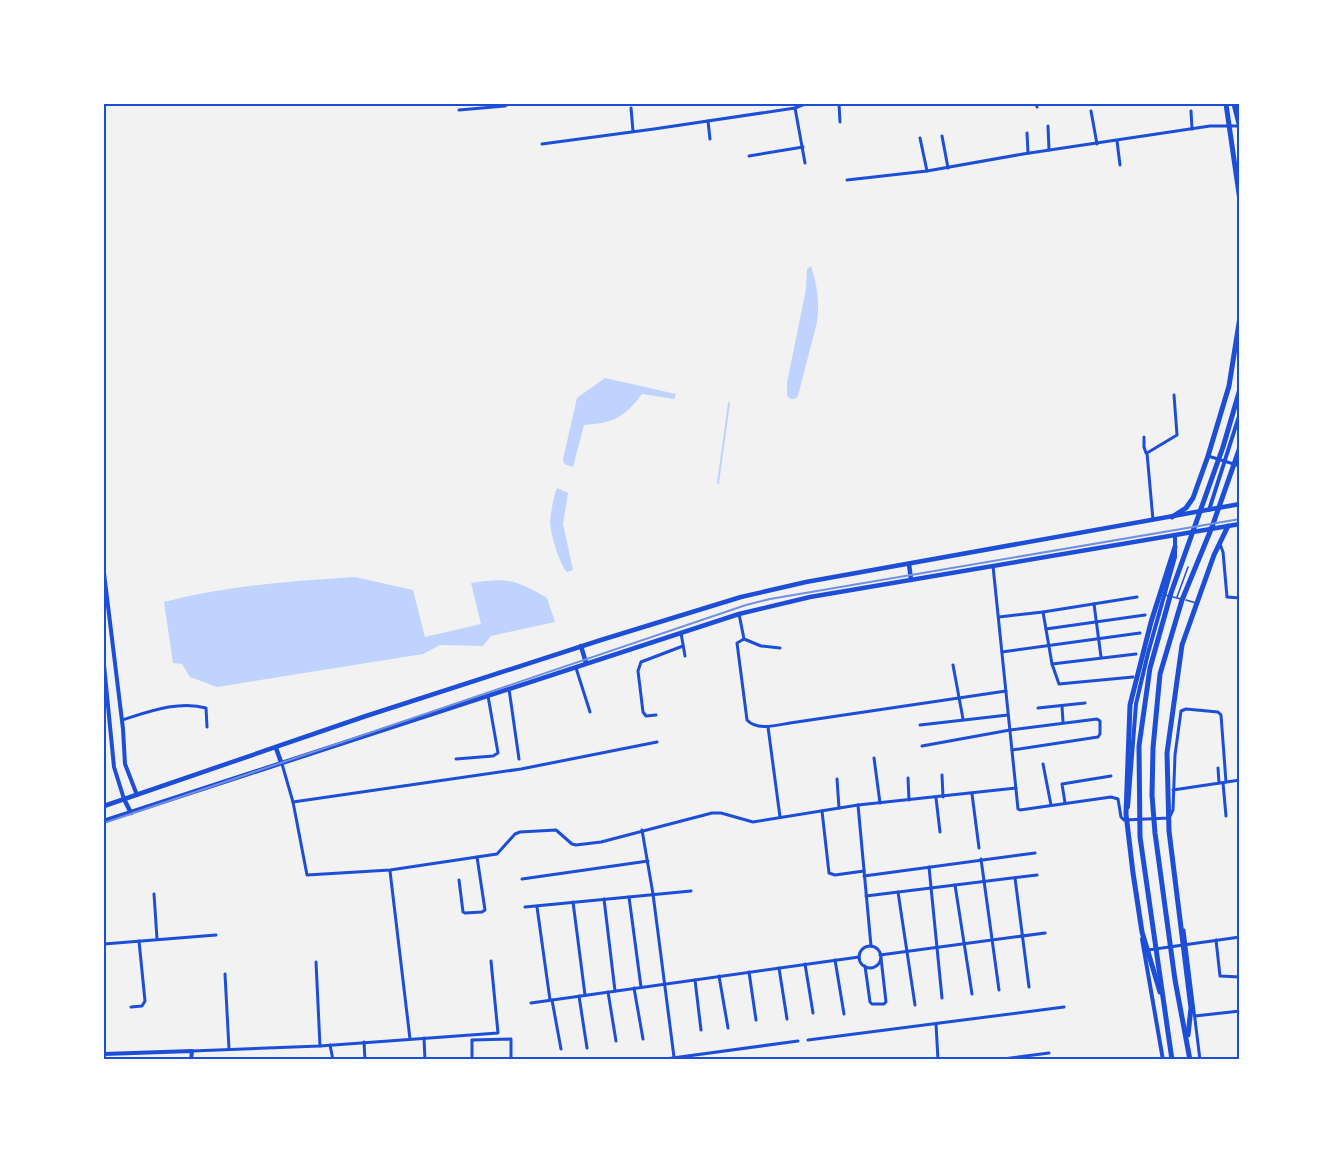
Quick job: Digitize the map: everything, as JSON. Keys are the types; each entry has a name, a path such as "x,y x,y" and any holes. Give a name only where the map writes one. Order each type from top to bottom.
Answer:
{"highway":[{"path":"1226,104 1239,201"},
{"path":"1234,104 1239,127"},
{"path":"1172,517 1186,508 1193,498 1208,456 1229,386 1239,317"},
{"path":"1172,1059 1140,837 1139,746 1153,657 1171,593 1223,447 1239,389"},
{"path":"1190,1059 1175,980 1155,833 1152,795 1154,737 1160,674 1182,600 1212,527 1239,447"},
{"path":"1188,1043 1191,1008 1168,831 1167,753 1182,645 1219,543 1228,526"},
{"path":"1164,1005 1142,932 1126,814 1130,705 1146,642 1175,547"},
{"path":"1146,642 1153,636"}],"main road":[{"path":"104,806 376,712 581,646 763,591 1239,504"},
{"path":"104,822 488,694 739,614 810,597 1239,524"},
{"path":"909,564 911,580"},
{"path":"581,646 586,663"},
{"path":"276,748 281,762"},
{"path":"123,799 131,813"}],"street":[{"path":"459,110 509,104"},
{"path":"542,144 795,108 805,104"},
{"path":"839,104 840,122"},
{"path":"631,108 633,132"},
{"path":"795,108 805,163"},
{"path":"1091,111 1097,144"},
{"path":"1191,111 1192,129"},
{"path":"708,121 710,139"},
{"path":"1048,126 1049,150"},
{"path":"847,180 948,168 1028,153 1210,126 1239,127"},
{"path":"1027,133 1028,153"},
{"path":"942,136 948,168"},
{"path":"920,138 927,171"},
{"path":"1117,141 1120,165"},
{"path":"749,156 803,147"},
{"path":"1147,453 1177,435 1174,394"},
{"path":"1209,510 1239,413"},
{"path":"1144,437 1153,520"},
{"path":"1208,456 1239,466"},
{"path":"1163,1059 1131,878 1124,820 1129,802 1136,704 1175,557 1175,535"},
{"path":"1219,543 1227,597 1239,598"},
{"path":"993,566 1017,806 1020,810 1111,796 1118,799 1121,817 1124,820"},
{"path":"104,573 126,764 137,795"},
{"path":"999,617 1137,597"},
{"path":"1094,604 1101,657"},
{"path":"1043,612 1052,664 1059,684 1133,677"},
{"path":"739,614 744,639"},
{"path":"1046,629 1145,615"},
{"path":"104,617 109,627"},
{"path":"681,633 685,656"},
{"path":"1002,652 1140,633"},
{"path":"744,639 761,646 780,648"},
{"path":"744,639 737,643 747,720 751,724 768,726 1006,691"},
{"path":"656,715 646,716 644,712 638,671 641,662 683,646"},
{"path":"1052,664 1136,654"},
{"path":"104,665 114,767 123,799"},
{"path":"953,665 963,719"},
{"path":"575,666 590,712"},
{"path":"509,688 519,759"},
{"path":"105,693 118,692"},
{"path":"456,759 493,756 498,753 488,694"},
{"path":"1038,708 1085,703"},
{"path":"122,720 162,708 197,706 206,708 207,727"},
{"path":"1062,706 1063,723"},
{"path":"1200,1059 1169,818 1173,810 1175,755 1181,711 1186,709 1218,712 1221,715 1226,816"},
{"path":"920,724 1008,715"},
{"path":"922,746 1010,730 1099,719 1100,736 1012,750"},
{"path":"768,726 780,817"},
{"path":"293,802 521,769 657,742"},
{"path":"874,758 880,803"},
{"path":"281,762 293,802 307,875 390,870 497,854 520,832 556,830 576,845 602,842 712,813 721,813 753,822 858,805 1016,788"},
{"path":"1043,764 1051,805"},
{"path":"1218,768 1223,782"},
{"path":"942,775 943,797"},
{"path":"1065,803 1062,784 1111,776"},
{"path":"908,778 909,800"},
{"path":"837,779 839,808"},
{"path":"1173,790 1239,780"},
{"path":"972,794 979,848"},
{"path":"936,798 940,832"},
{"path":"858,805 871,946"},
{"path":"822,811 830,873 835,875 864,871"},
{"path":"1124,820 1169,818"},
{"path":"642,830 653,894 674,1057"},
{"path":"864,876 1035,853"},
{"path":"459,880 463,912 485,910 477,857"},
{"path":"981,859 999,990"},
{"path":"522,879 648,861"},
{"path":"928,867 942,998"},
{"path":"390,870 410,1039"},
{"path":"866,896 1037,875"},
{"path":"1015,878 1029,987"},
{"path":"955,885 972,994"},
{"path":"525,907 692,891"},
{"path":"898,892 915,1005"},
{"path":"154,894 157,939"},
{"path":"628,896 641,987"},
{"path":"604,899 615,991"},
{"path":"573,902 585,995"},
{"path":"537,906 561,1049"},
{"path":"880,956 1045,933"},
{"path":"104,944 216,935"},
{"path":"1144,951 1239,937"},
{"path":"1216,940 1220,976 1239,977"},
{"path":"132,1007 142,1006 145,1001 139,941"},
{"path":"871,946 877,949 880,956 886,1002 884,1004 870,1002 865,966 861,962 860,957 864,948 871,946"},
{"path":"865,966 875,967 880,956"},
{"path":"531,1003 860,957"},
{"path":"472,1038 498,1033 491,960"},
{"path":"835,960 844,1014"},
{"path":"316,962 320,1046"},
{"path":"805,964 813,1013"},
{"path":"779,968 787,1019"},
{"path":"749,972 756,1020"},
{"path":"225,974 229,1049"},
{"path":"719,976 728,1028"},
{"path":"695,980 701,1030"},
{"path":"634,988 643,1039"},
{"path":"608,992 616,1041"},
{"path":"579,996 587,1048"},
{"path":"808,1040 1064,1007"},
{"path":"1195,1016 1239,1011"},
{"path":"936,1024 938,1059"},
{"path":"482,1035 483,1040"},
{"path":"424,1038 425,1059"},
{"path":"104,1054 320,1046 424,1038 472,1038 511,1039 512,1059"},
{"path":"472,1038 472,1059"},
{"path":"658,1059 798,1041"},
{"path":"364,1042 365,1059"},
{"path":"330,1045 333,1059"},
{"path":"191,1059 192,1051"},
{"path":"996,1059 1049,1053"}],"lane":[{"path":"1177,598 1188,567"},
{"path":"1165,595 1197,603"}],"water":[{"path":"811,266 817,294 817,322 798,396 791,399 787,396 787,383 806,289 807,269"},
{"path":"605,378 676,394 674,399 642,394 629,409 617,418 603,423 584,425 573,467 564,464 563,459 577,398"},
{"path":"557,488 568,493 563,524 573,570 567,572 559,556 550,527"},
{"path":"355,577 413,590 425,637 481,624 471,583 483,581 503,580 537,592 547,598 555,622 491,636 483,646 440,645 423,654 217,687 190,677 182,664 173,663 164,602 235,588"}],"waterway":[{"path":"718,483 729,403"}],"railway":[{"path":"104,823 746,605 1240,519"}]}
